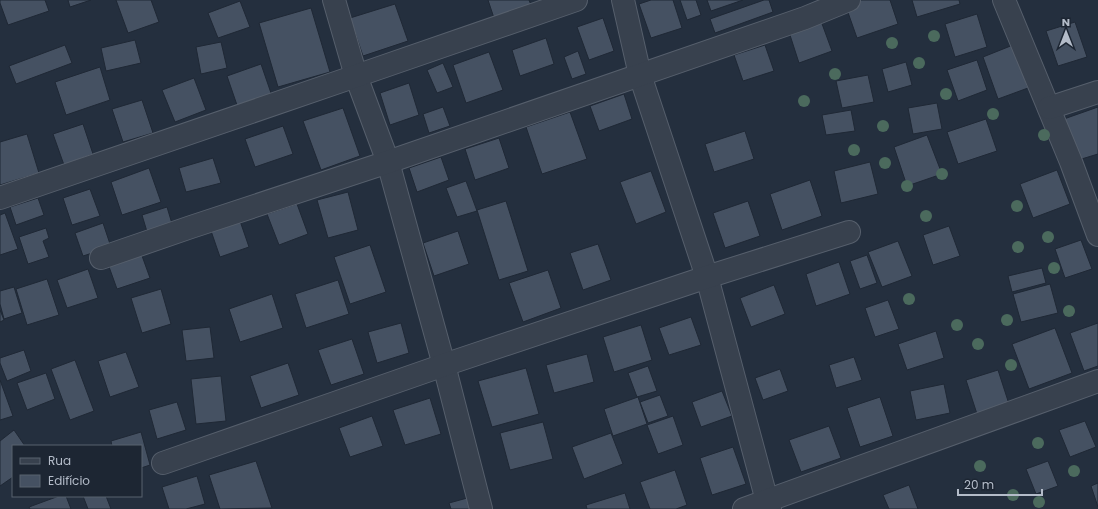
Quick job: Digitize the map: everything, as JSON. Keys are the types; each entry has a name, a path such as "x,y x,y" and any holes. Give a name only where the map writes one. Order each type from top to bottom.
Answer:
{"street":[{"path":"334,0 356,76 388,162 444,366 481,509"},
{"path":"0,198 576,0"},
{"path":"623,0 640,75 707,277 769,505"},
{"path":"101,258 388,162 805,18 850,0"},
{"path":"1004,0 1071,162 1098,235"},
{"path":"1049,108 1098,92"},
{"path":"163,463 707,277 849,232"},
{"path":"744,509 769,505 1098,381"}],"building":[{"path":"0,0 45,0 49,11 8,25"},
{"path":"68,0 91,0 70,7"},
{"path":"116,0 151,0 159,22 128,33"},
{"path":"488,0 529,0 531,5 494,18"},
{"path":"651,0 673,0 682,28 651,38 639,4"},
{"path":"680,0 696,0 701,15 687,20"},
{"path":"707,0 743,0 711,11"},
{"path":"764,0 769,0 773,12 715,33 710,19"},
{"path":"857,0 890,0 898,24 857,38 845,4"},
{"path":"912,0 959,0 960,4 917,17"},
{"path":"240,1 250,27 218,38 208,13"},
{"path":"395,4 408,41 363,56 350,18"},
{"path":"311,8 330,72 278,87 259,23"},
{"path":"977,14 987,47 955,57 945,24"},
{"path":"603,18 614,51 589,60 577,27"},
{"path":"821,21 832,51 799,63 789,32"},
{"path":"1075,22 1087,57 1058,66 1046,31"},
{"path":"546,38 554,64 520,76 512,50"},
{"path":"135,40 141,63 106,71 101,48"},
{"path":"221,42 227,68 201,74 196,47"},
{"path":"65,45 72,63 16,84 9,66"},
{"path":"765,45 774,71 743,81 734,55"},
{"path":"1013,45 1028,88 998,99 983,57"},
{"path":"578,51 586,74 572,79 564,57"},
{"path":"489,52 503,90 466,103 453,65"},
{"path":"977,60 987,90 958,101 947,70"},
{"path":"906,62 912,85 888,92 882,69"},
{"path":"443,63 453,87 437,93 427,70"},
{"path":"261,64 272,96 238,108 227,76"},
{"path":"100,67 110,100 66,115 55,82"},
{"path":"868,75 874,102 842,108 836,81"},
{"path":"194,78 206,110 175,122 162,90"},
{"path":"409,83 419,115 390,125 380,93"},
{"path":"624,94 632,119 599,131 590,106"},
{"path":"142,100 153,133 123,142 112,109"},
{"path":"937,103 942,129 913,134 908,108"},
{"path":"443,107 450,126 429,133 423,114"},
{"path":"1098,107 1098,154 1075,161 1061,120"},
{"path":"343,108 360,156 321,170 303,121"},
{"path":"851,110 855,131 826,135 822,115"},
{"path":"570,112 587,159 542,174 526,127"},
{"path":"986,119 997,151 958,164 947,132"},
{"path":"83,124 93,154 64,165 53,134"},
{"path":"283,126 293,154 255,167 245,139"},
{"path":"745,131 754,159 714,172 705,144"},
{"path":"27,134 39,173 0,185 0,142"},
{"path":"927,135 942,174 907,186 894,147"},
{"path":"499,138 509,168 475,180 465,149"},
{"path":"441,157 449,180 417,192 409,168"},
{"path":"213,158 221,183 186,192 179,168"},
{"path":"870,162 878,194 841,203 834,171"},
{"path":"149,168 161,202 122,215 111,182"},
{"path":"1057,170 1070,204 1033,218 1020,184"},
{"path":"651,171 666,212 636,224 620,182"},
{"path":"810,180 822,216 782,230 770,194"},
{"path":"466,181 477,211 457,217 446,188"},
{"path":"90,189 100,216 72,225 63,198"},
{"path":"348,192 358,230 328,238 317,200"},
{"path":"38,198 44,215 16,225 10,207"},
{"path":"506,201 528,271 499,280 477,210"},
{"path":"748,201 760,236 725,248 713,213"},
{"path":"297,204 308,234 279,245 267,214"},
{"path":"167,207 173,227 148,235 142,215"},
{"path":"5,213 18,249 0,255 0,215"},
{"path":"239,218 249,247 220,257 210,228"},
{"path":"103,223 111,247 83,256 75,233"},
{"path":"949,226 960,256 933,265 923,235"},
{"path":"46,228 49,238 43,241 49,257 28,264 19,237"},
{"path":"458,231 469,264 434,276 423,243"},
{"path":"1081,240 1092,269 1065,278 1055,249"},
{"path":"898,241 912,276 882,287 868,252"},
{"path":"598,244 611,280 583,290 570,253"},
{"path":"370,245 386,292 350,304 334,257"},
{"path":"141,253 150,278 117,289 108,264"},
{"path":"867,255 877,283 860,289 850,261"},
{"path":"839,262 850,294 816,306 806,274"},
{"path":"1042,268 1046,283 1012,292 1008,276"},
{"path":"88,269 98,298 67,308 57,280"},
{"path":"548,270 561,308 523,322 509,283"},
{"path":"47,279 59,315 27,325 16,289"},
{"path":"338,280 349,314 306,328 295,294"},
{"path":"1050,284 1058,313 1021,322 1013,294"},
{"path":"774,285 785,314 751,327 740,298"},
{"path":"14,287 22,313 4,319 0,304 0,291"},
{"path":"161,289 171,324 142,333 131,298"},
{"path":"272,294 283,328 240,342 229,309"},
{"path":"888,300 899,329 875,337 865,308"},
{"path":"0,310 4,320 0,322"},
{"path":"691,317 701,345 669,355 659,328"},
{"path":"401,323 409,353 377,363 368,332"},
{"path":"1098,323 1098,366 1084,371 1070,333"},
{"path":"641,325 652,360 614,372 603,337"},
{"path":"210,327 214,358 186,361 182,330"},
{"path":"1055,328 1072,373 1029,389 1012,344"},
{"path":"936,331 944,358 907,370 898,344"},
{"path":"352,339 364,374 331,385 318,350"},
{"path":"24,350 31,371 7,381 0,363 0,358"},
{"path":"126,352 139,387 110,397 98,361"},
{"path":"587,354 594,382 554,393 546,365"},
{"path":"854,357 862,380 836,388 829,365"},
{"path":"75,360 94,411 70,420 51,369"},
{"path":"288,363 299,395 261,408 250,376"},
{"path":"648,366 657,391 637,397 628,373"},
{"path":"526,368 539,414 492,427 478,381"},
{"path":"780,369 788,391 763,400 755,378"},
{"path":"998,370 1009,404 977,414 966,380"},
{"path":"46,373 55,399 27,410 17,383"},
{"path":"221,376 226,421 196,424 191,379"},
{"path":"0,380 13,416 0,420"},
{"path":"944,384 950,413 916,420 910,391"},
{"path":"722,391 732,416 701,427 692,402"},
{"path":"660,395 668,416 648,423 640,402"},
{"path":"638,397 647,424 613,436 604,409"},
{"path":"880,397 893,436 860,447 847,408"},
{"path":"430,398 441,434 405,445 393,410"},
{"path":"177,402 186,430 157,439 149,410"},
{"path":"372,416 383,446 350,457 339,428"},
{"path":"673,416 683,445 658,454 647,425"},
{"path":"1085,421 1096,447 1070,457 1059,430"},
{"path":"543,422 553,459 510,470 500,433"},
{"path":"829,426 841,458 801,472 789,440"},
{"path":"14,430 24,445 12,445 12,478 0,486 0,441"},
{"path":"141,432 150,465 142,468 142,445 112,445 111,441"},
{"path":"611,433 623,464 584,479 572,447"},
{"path":"733,447 746,484 712,495 700,458"},
{"path":"256,461 272,508 220,509 209,475"},
{"path":"1048,461 1058,486 1036,494 1026,469"},
{"path":"675,470 687,505 676,509 650,509 640,482"},
{"path":"197,476 205,504 186,509 169,509 162,487"},
{"path":"1098,483 1098,507 1091,486"},
{"path":"909,485 918,509 889,509 883,495"},
{"path":"625,493 630,509 587,509 586,505"},
{"path":"56,497 66,497 71,509 30,509 29,507"},
{"path":"83,497 106,497 111,509 88,509"},
{"path":"471,497 474,509 451,509 449,503"}]}
